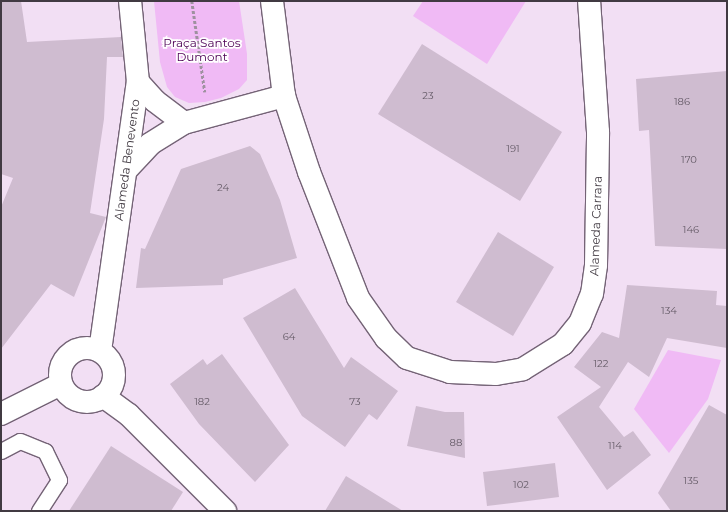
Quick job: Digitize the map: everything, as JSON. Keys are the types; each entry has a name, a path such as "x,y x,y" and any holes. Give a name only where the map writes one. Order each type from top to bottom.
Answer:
{"street":[{"name":"Alameda Benevento","path":"95,350 103,318 127,169 138,82 130,1"},
{"name":"Alameda Carrara","path":"272,1 284,96 309,172 358,298 386,338 407,358 450,372 496,374 523,368 563,344 580,323 592,294 596,265 598,132 589,1"},
{"path":"138,82 155,101 184,123"},
{"path":"127,169 150,144 184,123 284,96"},
{"path":"82,348 95,350 111,364 114,373 106,392 96,400 79,401 64,388 61,366 66,357 82,348"},
{"path":"1,414 64,388"},
{"path":"106,392 225,511"}],"lane":[{"path":"1,450 20,441 45,451 59,480 39,511"}],"path":[{"path":"192,1 205,86"}],"green space":[{"name":"Praça Santos Dumont","path":"154,1 239,1 247,54 247,80 239,89 221,98 205,102 189,103 175,97 167,87 160,62"},
{"path":"423,1 526,1 487,64 413,16"},
{"path":"668,350 721,360 708,399 669,453 634,409"}],"building":[{"path":"1,1 21,1 27,42 121,37 123,57 107,57 104,119 90,213 106,217 74,297 51,284 1,349 1,207 13,178 1,174"},
{"path":"422,44 562,132 520,201 378,114"},
{"path":"727,71 727,249 655,246 649,130 639,131 636,79"},
{"path":"250,146 260,154 280,200 297,258 223,279 223,285 136,288 141,248 145,249 181,169"},
{"path":"498,232 554,267 513,336 456,302"},
{"path":"627,285 717,291 716,305 727,306 727,348 667,338 649,377 628,362 599,407 624,437 633,431 651,455 607,490 557,417 601,387 574,367 602,332 619,338"},
{"path":"295,288 344,368 351,357 398,391 377,420 369,414 345,447 302,416 243,318"},
{"path":"222,354 289,445 255,482 199,424 170,384 203,359 207,365"},
{"path":"709,405 727,415 727,511 671,511 658,493"},
{"path":"416,406 445,412 464,412 465,458 407,446"},
{"path":"111,446 183,492 171,511 69,511"},
{"path":"555,463 559,497 487,506 483,472"},
{"path":"346,476 403,511 325,511"}]}
